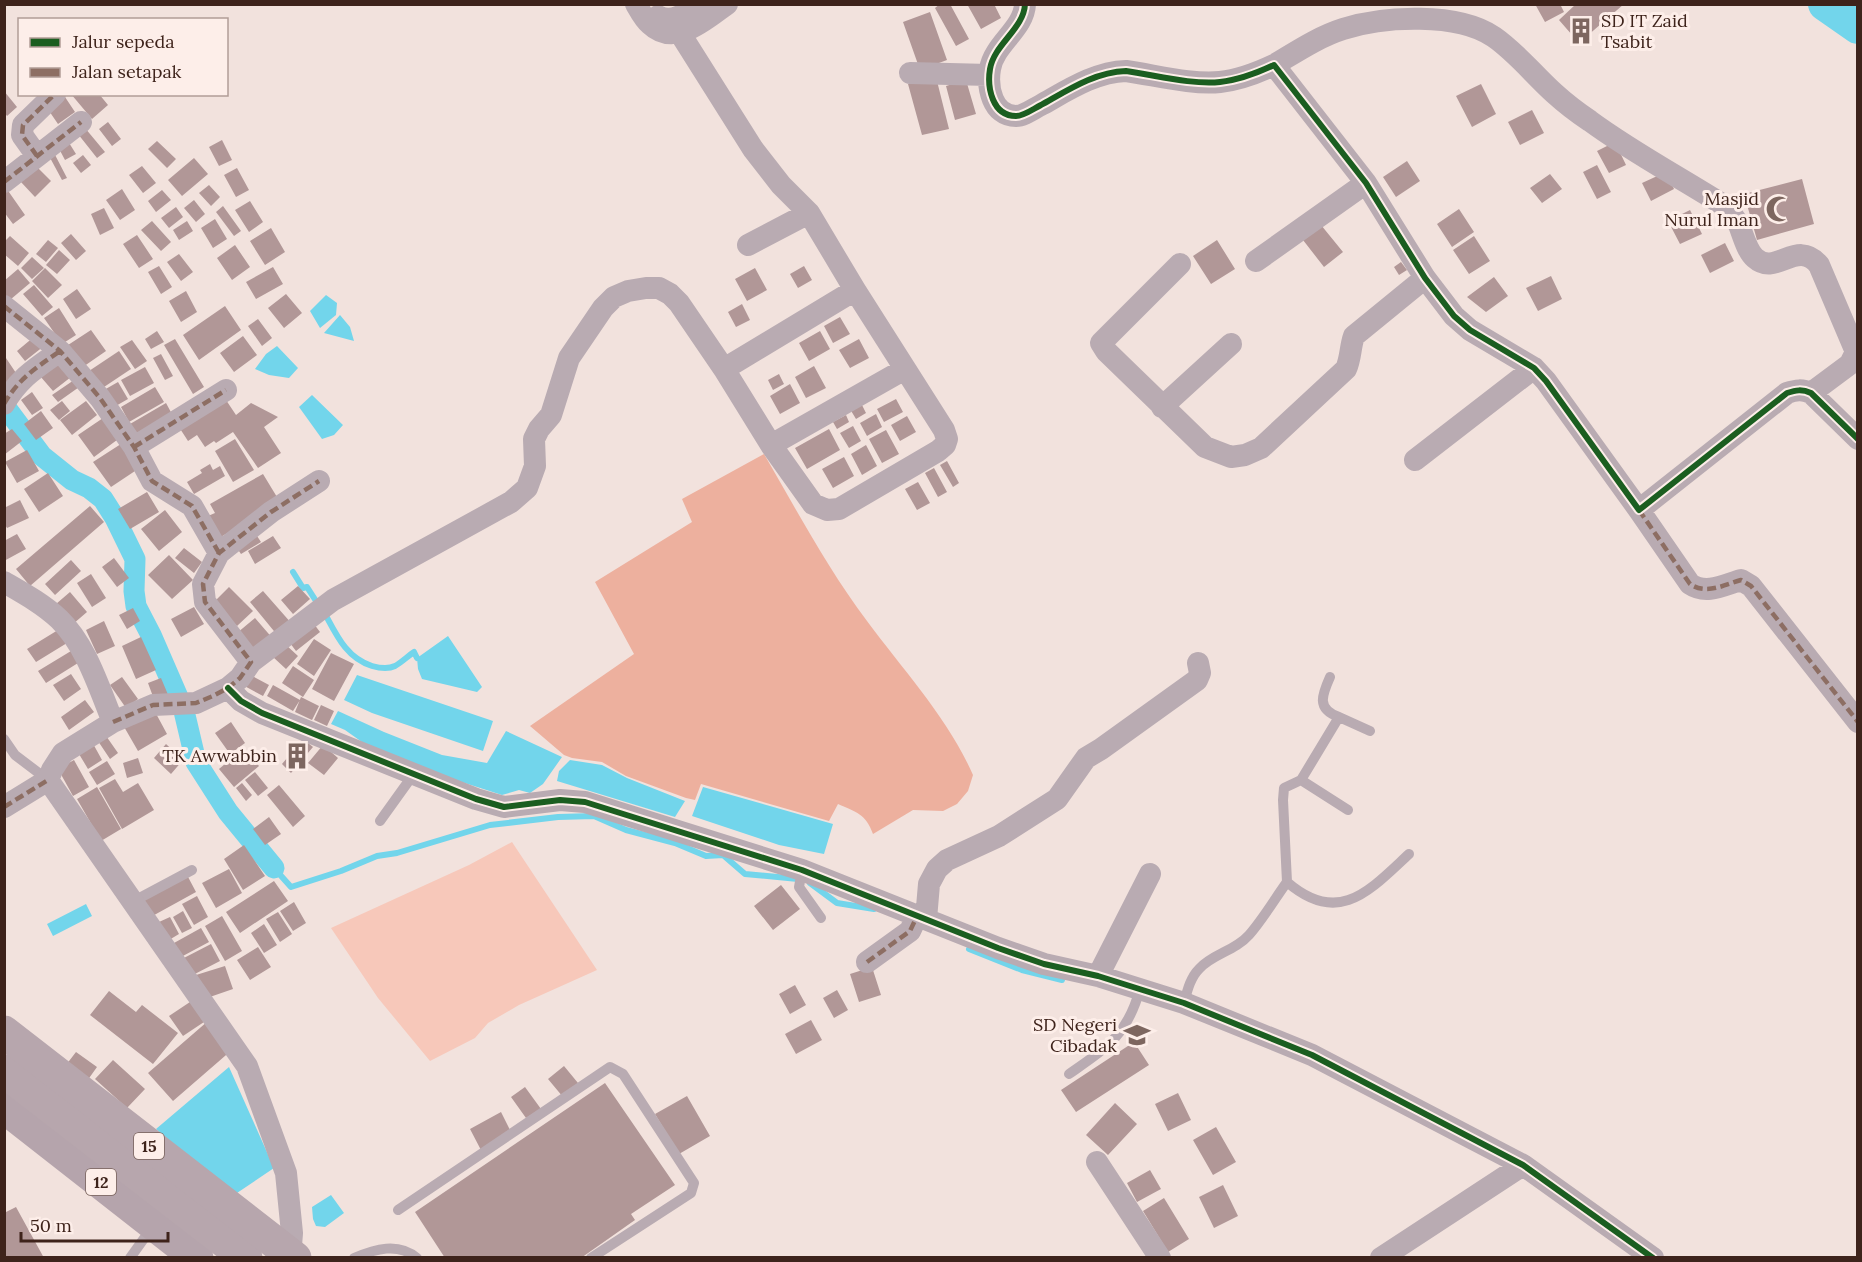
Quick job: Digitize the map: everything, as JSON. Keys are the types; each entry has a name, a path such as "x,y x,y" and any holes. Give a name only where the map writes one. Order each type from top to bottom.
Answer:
{"highway":[{"name":"15","path":"4,1032 295,1257"},
{"name":"12","path":"4,1050 268,1257"},
{"name":"15","path":"4,1071 246,1257"},
{"name":"12","path":"4,1107 197,1257"}],"street":[{"path":"636,4 649,24 659,31 675,26 697,25 727,4"},
{"path":"4,807 48,780 63,753 113,722 153,705 187,704 228,688 240,678 251,662 333,600 511,502 527,488 535,466 534,439 551,415 569,358 603,308 615,297 628,291 659,288 679,303 724,369 771,445 813,504 827,510 839,509 945,445 947,439 944,430 809,213 781,185 753,149 675,26 658,16 650,4"},
{"path":"675,26 698,4"},
{"path":"1025,4 1019,21 994,56 989,75 991,96 999,110 1015,116 1023,114 1090,78 1114,71 1202,82 1217,82 1251,76 1313,42 1344,29 1386,20 1429,19 1460,23 1492,35 1554,93 1590,122 1725,206 1737,222 1753,257 1765,264 1799,254 1808,255 1814,259 1851,318 1856,352 1850,364 1811,393"},
{"path":"1386,20 1410,4"},
{"path":"1274,65 1366,183 1425,278 1454,316 1470,330 1534,368 1546,381 1690,584 1697,590 1707,590 1741,580 1751,585 1857,722"},
{"path":"910,73 989,75"},
{"path":"37,156 22,135 23,125 53,96"},
{"path":"4,182 81,123"},
{"path":"1256,261 1366,183"},
{"path":"748,245 809,213"},
{"path":"1180,264 1101,343 1106,351 1162,407 1206,447 1231,457 1245,456 1261,448 1346,369 1354,336 1425,278"},
{"path":"724,369 855,290"},
{"path":"4,306 60,351 100,398 134,447 152,481 192,506 219,553"},
{"path":"1162,407 1231,344"},
{"path":"4,405 18,383 28,373 60,351"},
{"path":"1415,460 1534,368"},
{"path":"771,445 905,369"},
{"path":"134,447 226,390"},
{"path":"1639,510 1787,393 1803,390 1811,393 1857,439"},
{"path":"251,662 205,602 203,584 219,553 271,512 319,481"},
{"path":"4,582 47,609 71,633 90,669 113,722"},
{"path":"867,962 917,922 929,884 937,869 947,860 999,836 1057,799 1086,758 1197,680 1200,673 1198,663"},
{"path":"228,688 241,701 262,713 476,799 504,807 560,800 585,802 917,922 1044,964 1098,976 1184,1003 1312,1054 1523,1166 1653,1257"},
{"path":"48,780 247,1066 286,1173 292,1233 290,1257"},
{"path":"1098,976 1150,874"},
{"path":"1096,1162 1160,1257"},
{"path":"1381,1257 1523,1166"}],"lane":[{"path":"1330,677 1323,692 1324,708 1328,713 1370,731"},
{"path":"1184,1003 1188,987 1197,971 1241,943 1287,882 1284,788 1301,780 1339,717"},
{"path":"4,739 15,755 48,780"},
{"path":"380,821 413,775"},
{"path":"1301,780 1348,810"},
{"path":"1287,882 1302,895 1316,900 1328,902 1357,898 1409,854"},
{"path":"132,902 192,870"},
{"path":"800,878 821,918"},
{"path":"1069,1074 1112,1042 1126,1025 1136,1005 1140,989"},
{"path":"398,1210 610,1067 623,1074 694,1184 691,1193 591,1257"},
{"path":"130,1257 154,1224"},
{"path":"354,1257 392,1247 403,1248 417,1257"}],"shaded area":[{"path":"764,454 839,581 938,714 963,754 973,775 968,791 957,804 943,811 913,810 873,834 864,818 838,804 829,821 701,784 695,800 686,798 626,776 602,762 564,755 530,726 634,654 595,582 692,522 682,499"},
{"path":"512,842 597,970 519,1005 488,1023 475,1038 430,1061 378,998 331,928 469,865"}],"water":[{"path":"326,295 337,303 336,315 320,328 310,311"},
{"path":"340,315 350,327 354,341 324,333"},
{"path":"277,346 298,368 289,378 269,375 255,369 266,354"},
{"path":"312,395 343,425 334,435 322,439 299,407"},
{"path":"448,636 482,687 477,692 422,679 417,658"},
{"path":"357,675 493,721 483,751 372,713 344,700"},
{"path":"338,711 442,755 487,763 506,731 562,757 543,784 530,793 519,790 502,795 446,777 369,747 345,730 331,724"},
{"path":"570,760 602,765 627,778 685,801 675,817 557,781 559,771"},
{"path":"703,787 833,824 824,854 779,845 692,816"},
{"path":"86,904 92,916 53,936 47,924"},
{"path":"229,1067 274,1168 234,1195 156,1129"},
{"path":"331,1195 344,1213 325,1227 316,1226 312,1207"}],"building":[{"path":"940,4 950,4 969,39 956,46 935,8"},
{"path":"967,4 994,4 1001,18 981,29"},
{"path":"1535,4 1560,4 1564,12 1545,22"},
{"name":"SD IT Zaid Tsabit","path":"1576,4 1624,4 1579,43 1559,20"},
{"path":"930,12 947,60 920,70 903,22"},
{"path":"936,77 949,129 922,135 908,84"},
{"path":"966,80 976,114 955,120 946,86"},
{"path":"1481,84 1496,114 1472,127 1456,96"},
{"path":"4,91 17,107 7,116 4,112"},
{"path":"60,96 64,96 75,112 58,124 45,105"},
{"path":"73,96 101,96 108,105 92,119"},
{"path":"1532,110 1544,133 1520,145 1508,122"},
{"path":"108,122 121,139 112,146 99,129"},
{"path":"85,128 105,152 97,158 78,134"},
{"path":"66,138 76,154 65,160 56,143"},
{"path":"222,140 232,160 219,166 209,147"},
{"path":"157,141 176,159 167,168 148,149"},
{"path":"1615,142 1626,165 1609,173 1597,151"},
{"path":"53,151 67,178 62,180 48,154"},
{"path":"83,155 91,165 81,173 73,163"},
{"path":"194,158 208,174 182,196 168,180"},
{"path":"1407,161 1420,181 1396,197 1383,177"},
{"path":"35,165 51,181 35,197 20,181"},
{"path":"1597,165 1611,192 1597,199 1583,172"},
{"path":"142,166 156,183 143,193 129,175"},
{"path":"237,168 249,190 236,197 224,175"},
{"path":"1666,172 1674,189 1651,201 1642,183"},
{"path":"1550,174 1562,189 1542,203 1530,188"},
{"name":"Masjid Nurul Iman","path":"1802,179 1814,224 1757,240 1744,194"},
{"path":"4,185 25,215 13,224 4,212"},
{"path":"209,185 220,197 211,206 199,193"},
{"path":"122,189 135,210 120,220 106,200"},
{"path":"162,190 171,200 156,212 148,201"},
{"path":"194,200 205,214 196,222 184,208"},
{"path":"250,201 263,222 249,232 235,210"},
{"path":"223,206 241,231 234,236 216,212"},
{"path":"176,207 183,217 169,228 161,218"},
{"path":"104,208 114,228 100,235 91,214"},
{"path":"1459,209 1474,232 1452,247 1437,224"},
{"path":"1690,210 1702,234 1680,244 1668,221"},
{"path":"215,219 227,239 213,248 201,228"},
{"path":"152,221 171,242 161,251 141,230"},
{"path":"187,221 193,231 179,240 173,230"},
{"path":"1321,225 1343,252 1324,267 1303,240"},
{"path":"271,228 285,252 265,265 250,241"},
{"path":"71,234 86,251 76,260 61,243"},
{"path":"137,235 153,259 139,268 123,244"},
{"path":"10,236 29,253 18,266 4,254 4,242"},
{"path":"1474,236 1490,261 1469,274 1453,250"},
{"path":"48,240 58,248 46,262 36,254"},
{"path":"1217,240 1235,269 1211,284 1193,256"},
{"path":"1725,243 1734,261 1710,273 1701,255"},
{"path":"235,245 250,267 232,280 217,258"},
{"path":"59,250 70,260 57,274 46,265"},
{"path":"179,254 193,272 181,281 167,262"},
{"path":"32,257 44,268 32,279 21,268"},
{"path":"1401,262 1407,270 1399,275 1394,267"},
{"path":"159,266 172,287 161,294 148,272"},
{"path":"804,266 812,280 798,288 790,274"},
{"path":"273,267 283,284 256,299 246,282"},
{"path":"45,268 62,285 48,298 32,281"},
{"path":"755,268 767,290 747,301 735,279"},
{"path":"18,269 30,283 4,305 4,281"},
{"path":"1551,276 1562,299 1538,311 1526,288"},
{"path":"1494,277 1508,296 1486,312 1467,297"},
{"path":"34,285 53,307 42,316 23,294"},
{"path":"77,289 91,309 76,319 63,299"},
{"path":"186,291 197,312 181,322 169,301"},
{"path":"286,294 302,313 284,328 268,308"},
{"path":"742,304 750,320 736,327 728,312"},
{"path":"225,306 241,330 199,360 183,335"},
{"path":"59,308 76,335 62,344 44,318"},
{"path":"840,317 850,334 833,343 824,326"},
{"path":"258,319 272,338 262,346 248,326"},
{"path":"91,330 106,351 80,369 65,347"},
{"path":"157,331 164,342 151,349 145,339"},
{"path":"820,331 830,349 809,361 799,343"},
{"path":"35,336 44,346 25,361 17,351"},
{"path":"243,336 257,355 234,372 220,353"},
{"path":"175,339 204,387 193,394 164,345"},
{"path":"859,339 869,358 850,368 839,350"},
{"path":"132,340 147,361 135,369 120,347"},
{"path":"119,351 131,369 101,389 89,371"},
{"path":"161,354 173,376 165,380 153,358"},
{"path":"4,355 18,376 6,384 4,381"},
{"path":"58,361 71,377 53,391 40,376"},
{"path":"814,366 826,388 806,398 795,377"},
{"path":"145,367 154,383 130,396 121,380"},
{"path":"779,374 784,384 773,390 768,380"},
{"path":"77,378 82,385 58,402 52,395"},
{"path":"118,382 128,399 114,407 104,390"},
{"path":"790,384 800,403 780,414 770,396"},
{"path":"155,387 164,402 129,422 121,407"},
{"path":"32,392 43,408 32,415 21,400"},
{"path":"222,394 236,415 251,403 278,417 264,427 281,453 258,468 233,432 205,447 197,435 188,441 177,424"},
{"path":"896,399 903,412 884,422 877,409"},
{"path":"62,401 70,411 59,420 50,410"},
{"path":"86,401 97,415 72,435 60,420"},
{"path":"166,403 173,416 137,437 130,424"},
{"path":"861,403 866,413 856,419 850,409"},
{"path":"41,411 53,428 36,440 24,424"},
{"path":"876,414 882,427 867,436 860,423"},
{"path":"846,415 849,422 837,429 833,422"},
{"path":"106,416 121,437 94,457 78,435"},
{"path":"907,416 916,432 900,441 891,425"},
{"path":"853,426 861,441 849,448 840,433"},
{"path":"12,429 22,441 4,455 4,434"},
{"path":"829,429 840,450 807,469 795,448"},
{"path":"886,430 899,454 882,463 869,439"},
{"path":"235,439 254,470 233,482 215,451"},
{"path":"124,442 141,467 111,487 93,462"},
{"path":"866,445 877,466 862,475 851,454"},
{"path":"27,450 39,471 17,483 5,462"},
{"path":"844,457 854,476 833,488 822,469"},
{"path":"947,461 959,483 953,487 940,465"},
{"path":"210,464 213,470 220,466 225,476 194,494 187,482 202,473 200,470"},
{"path":"934,468 947,492 938,497 925,473"},
{"path":"48,473 63,496 39,512 24,489"},
{"path":"263,474 280,502 219,538 208,516 215,513 210,504"},
{"path":"918,482 930,503 917,510 905,489"},
{"path":"147,492 159,512 130,529 118,509"},
{"path":"20,500 29,518 7,528 4,523 4,508"},
{"path":"90,506 104,522 30,586 16,569"},
{"path":"165,510 182,532 159,551 141,529"},
{"path":"17,534 26,549 4,561 4,541"},
{"path":"257,536 261,542 241,554 237,548"},
{"path":"273,536 281,548 255,564 248,551"},
{"path":"184,548 202,562 194,573 175,558"},
{"path":"169,555 193,580 172,599 148,575"},
{"path":"114,558 129,578 117,587 102,567"},
{"path":"71,560 81,571 55,595 45,584"},
{"path":"91,574 106,598 92,607 77,583"},
{"path":"298,586 310,599 293,614 281,600"},
{"path":"229,587 253,611 237,626 214,602"},
{"path":"263,591 292,624 278,636 250,602"},
{"path":"70,592 87,612 73,624 56,604"},
{"path":"194,607 204,624 181,637 171,619"},
{"path":"133,608 140,621 127,629 119,615"},
{"path":"255,618 274,640 257,655 237,633"},
{"path":"311,620 320,632 296,651 287,639"},
{"path":"104,621 115,646 97,654 86,630"},
{"path":"58,630 67,643 36,662 27,649"},
{"path":"141,637 156,670 136,679 122,646"},
{"path":"314,639 331,650 314,676 297,664"},
{"path":"285,644 298,656 286,669 273,657"},
{"path":"71,651 78,663 46,683 38,671"},
{"path":"331,653 354,664 334,701 312,689"},
{"path":"293,666 314,680 303,697 282,683"},
{"path":"245,672 269,685 263,696 239,683"},
{"path":"71,674 81,689 64,701 53,685"},
{"path":"122,677 138,699 126,708 110,685"},
{"path":"161,678 169,697 155,702 148,683"},
{"path":"273,685 300,700 293,711 267,696"},
{"path":"301,697 319,706 312,720 295,712"},
{"path":"85,700 94,712 69,730 61,717"},
{"path":"321,705 334,711 327,726 314,720"},
{"path":"153,708 167,734 138,751 123,725"},
{"path":"231,722 245,743 230,754 215,733"},
{"path":"104,733 118,753 110,759 96,738"},
{"name":"TK Awwabbin","path":"303,739 313,747 291,773 282,764"},
{"path":"91,740 102,760 88,769 76,749"},
{"path":"166,744 183,760 171,774 154,758"},
{"path":"323,745 338,758 324,775 308,763"},
{"path":"244,748 259,766 234,787 219,769"},
{"path":"138,758 143,773 127,778 123,763"},
{"path":"74,760 89,787 73,796 58,769"},
{"path":"107,761 115,774 97,785 89,772"},
{"path":"255,772 268,788 258,796 245,780"},
{"path":"115,779 123,792 138,783 154,810 122,829 99,788"},
{"path":"242,783 252,795 246,801 236,788"},
{"path":"279,785 305,816 293,827 267,795"},
{"path":"97,787 121,829 101,841 77,799"},
{"path":"269,817 281,834 265,845 253,829"},
{"path":"244,845 265,876 243,890 224,859"},
{"path":"229,869 242,893 216,908 202,883"},
{"path":"187,875 196,892 147,919 137,902"},
{"path":"274,881 288,901 240,933 226,912"},
{"path":"781,885 800,909 773,930 754,906"},
{"path":"197,896 208,917 194,925 182,904"},
{"path":"294,902 306,923 293,931 280,911"},
{"path":"183,911 192,928 182,933 173,917"},
{"path":"278,912 292,934 280,942 266,919"},
{"path":"222,916 242,951 225,961 205,926"},
{"path":"170,917 179,934 169,940 159,922"},
{"path":"264,924 277,945 264,953 251,933"},
{"path":"201,928 209,942 181,957 174,943"},
{"path":"211,944 220,961 189,977 180,960"},
{"path":"258,947 271,967 250,980 237,960"},
{"path":"225,966 233,989 204,999 196,975"},
{"path":"872,967 881,995 859,1002 850,974"},
{"path":"795,985 806,1005 790,1014 779,994"},
{"path":"837,990 848,1010 834,1018 823,998"},
{"path":"109,991 136,1012 142,1005 178,1033 153,1064 90,1015"},
{"path":"196,998 210,1018 183,1036 169,1016"},
{"path":"811,1020 822,1040 796,1054 785,1034"},
{"path":"208,1021 233,1049 173,1101 148,1073"},
{"path":"1134,1042 1149,1065 1076,1112 1061,1090"},
{"path":"76,1052 97,1067 87,1081 66,1065"},
{"path":"113,1060 145,1089 127,1108 95,1079"},
{"path":"564,1066 578,1083 563,1097 548,1079"},
{"path":"605,1083 675,1185 631,1214 635,1220 581,1258 445,1258 415,1212"},
{"path":"525,1087 541,1109 526,1118 511,1097"},
{"path":"1178,1093 1191,1120 1168,1131 1155,1104"},
{"path":"687,1096 710,1136 679,1154 655,1114"},
{"path":"1115,1103 1137,1124 1108,1155 1086,1135"},
{"path":"501,1112 510,1130 482,1152 470,1129"},
{"path":"1216,1127 1236,1162 1213,1175 1193,1140"},
{"path":"1150,1170 1161,1189 1137,1202 1127,1183"},
{"path":"1223,1185 1238,1216 1214,1228 1199,1197"},
{"path":"1164,1198 1189,1239 1168,1252 1143,1211"},
{"path":"16,1207 44,1258 6,1258 4,1213"}],"waterway":[{"path":"1825,4 1858,27"},
{"path":"7,409 42,456 72,480 89,488 103,499 115,518 135,559 136,606 184,711 196,762 228,812 274,868"},
{"path":"293,572 303,588 307,587 316,601"},
{"path":"324,612 343,644 363,662 375,667 387,668 395,666 414,652 417,658"},
{"path":"274,868 291,887 341,871 377,856 397,853 490,825 558,817 594,816 626,830 675,843 706,856 723,855 745,874 798,879"},
{"path":"810,883 837,903 874,909"},
{"path":"969,949 1022,970 1062,980"}],"marked path":[{"path":"37,156 22,135 23,125 53,96"},
{"path":"4,182 81,122"},
{"path":"4,306 60,351 100,398 134,447 152,481 192,506 219,553"},
{"path":"4,404 22,380 60,351"},
{"path":"134,447 226,390"},
{"path":"113,722 153,705 196,703 228,688 240,678 251,662 205,602 203,584 219,553 271,512 319,481"},
{"path":"1639,510 1690,584 1709,589 1741,580 1751,586 1858,722"},
{"path":"4,807 48,780"},
{"path":"867,962 910,931 917,916 914,915"}],"cycle path":[{"path":"1025,4 1020,21 997,52 990,69 989,84 993,99 996,106 1008,115 1022,115 1082,83 1115,72 1126,71 1209,83 1241,78 1274,65 1366,183 1425,278 1454,316 1470,330 1534,368 1546,381 1639,510 1787,393 1799,390 1811,393 1858,439"},
{"path":"228,688 241,701 262,713 476,799 504,807 560,800 585,802 802,870 1044,964 1098,976 1184,1003 1312,1055 1523,1165 1653,1258"}],"place":[{"name":"SD IT Zaid Tsabit","path":"1581,31"},
{"name":"Masjid Nurul Iman","path":"1779,209"},
{"name":"TK Awwabbin","path":"297,756"},
{"name":"SD Negeri Cibadak","path":"1137,1035"}]}
